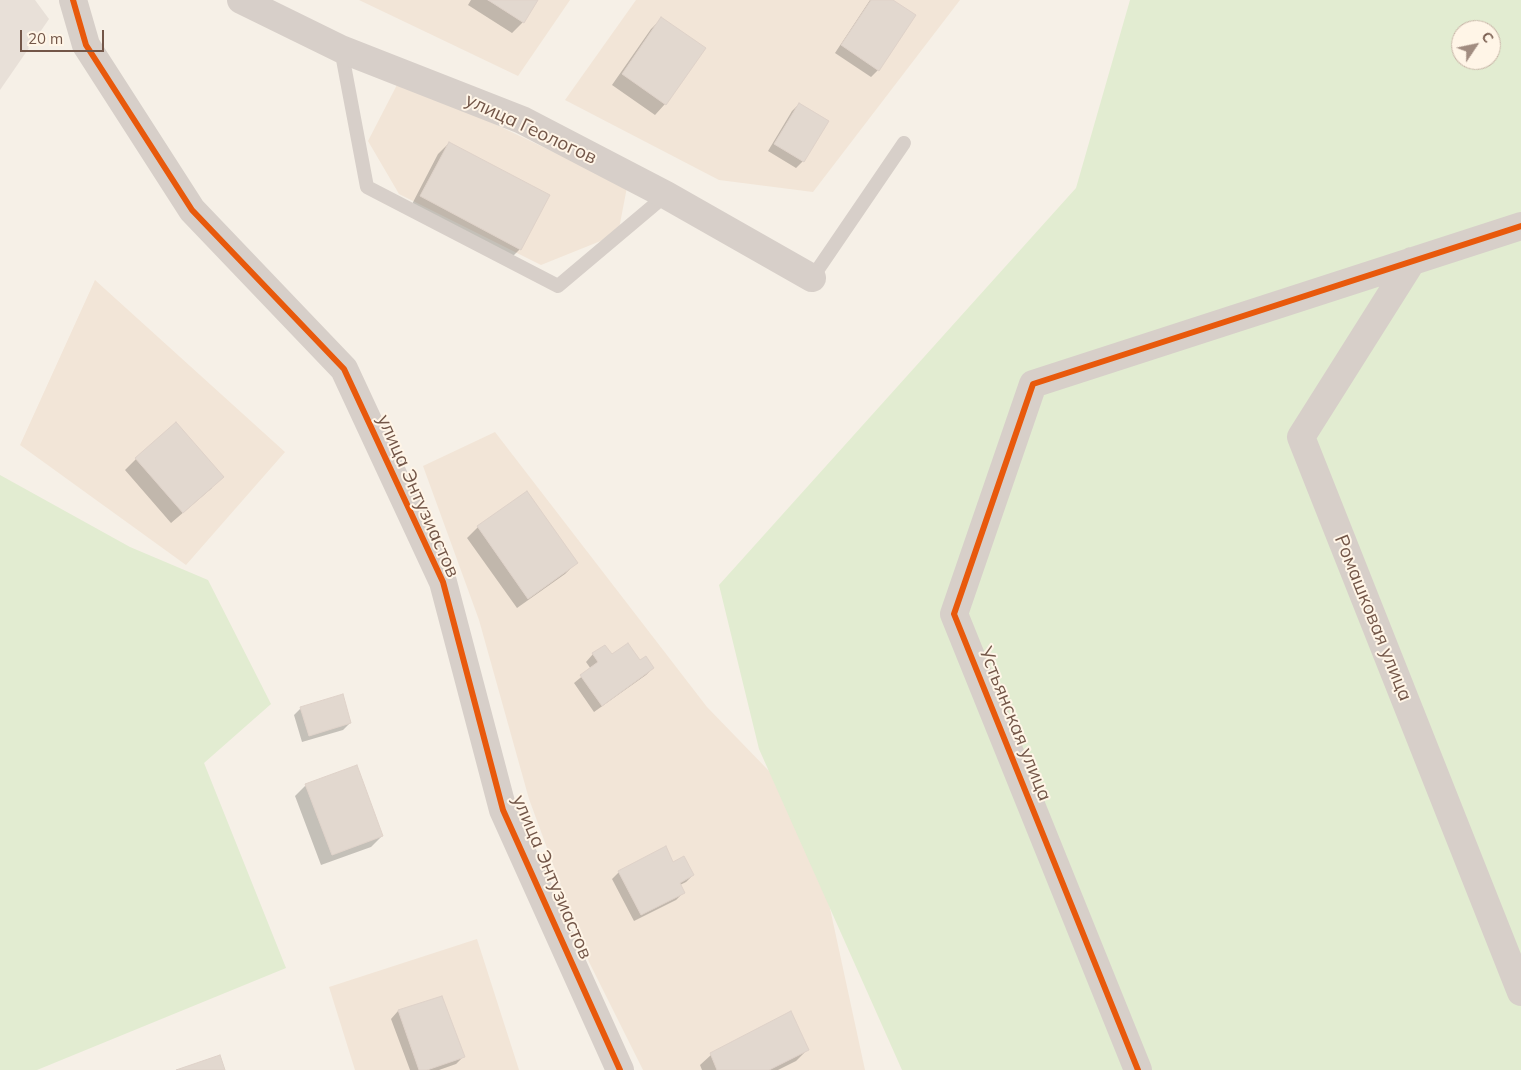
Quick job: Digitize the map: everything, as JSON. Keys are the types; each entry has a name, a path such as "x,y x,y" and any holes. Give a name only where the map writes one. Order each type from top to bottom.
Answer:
{"street":[{"name":"улица Энтузиастов","path":"73,0 86,45 192,210 344,369 443,582 503,810 620,1070"},
{"name":"улица Геологов","path":"241,0 341,49 522,120 666,195 812,278"},
{"path":"1412,261 1521,226"},
{"name":"Устьянская улица","path":"1138,1070 954,614 1033,384 1412,261"},
{"name":"Ромашковая улица","path":"1412,261 1301,437 1521,992"}],"lane":[{"path":"341,49 367,187 558,286 666,195"},
{"path":"812,278 904,144"}],"shaded area":[{"path":"0,0 35,0 49,19 0,90"},
{"path":"359,0 570,0 518,76"},
{"path":"636,0 960,0 813,192 719,180 565,100"},
{"path":"400,79 627,187 618,234 541,265 399,194 368,141"},
{"path":"95,280 285,452 186,565 20,445"},
{"path":"495,432 707,707 800,803 823,876 865,1070 643,1070 589,962 529,799 479,620 423,466"},
{"path":"477,939 519,1070 355,1070 329,987"}],"green space":[{"path":"1130,0 1521,0 1521,1070 902,1070 759,749 719,585 1076,188"},
{"path":"0,475 130,547 208,580 271,704 204,763 286,968 37,1070 0,1070"}],"building":[{"path":"488,0 538,0 524,23"},
{"path":"871,0 893,0 916,15 879,71 841,45"},
{"path":"661,17 706,48 666,105 622,74"},
{"path":"799,103 829,121 804,162 774,144"},
{"path":"449,142 550,195 521,250 420,196"},
{"path":"176,422 224,477 183,513 135,458"},
{"path":"527,491 578,563 528,599 477,526"},
{"path":"628,643 640,660 646,656 654,668 602,706 580,675 598,662 592,653 605,645 612,654"},
{"path":"343,694 351,723 309,736 300,707"},
{"path":"357,765 383,836 332,855 305,784"},
{"path":"666,846 673,862 684,856 694,875 680,883 685,893 641,915 618,871"},
{"path":"442,996 465,1057 427,1070 419,1070 398,1010"},
{"path":"791,1011 809,1050 769,1070 717,1070 710,1053"},
{"path":"220,1055 225,1070 176,1070"}],"cycle path":[{"path":"73,0 86,45 192,210 344,369 443,582 503,810 620,1070"},
{"path":"1138,1070 954,614 1033,384 1521,226"}]}
